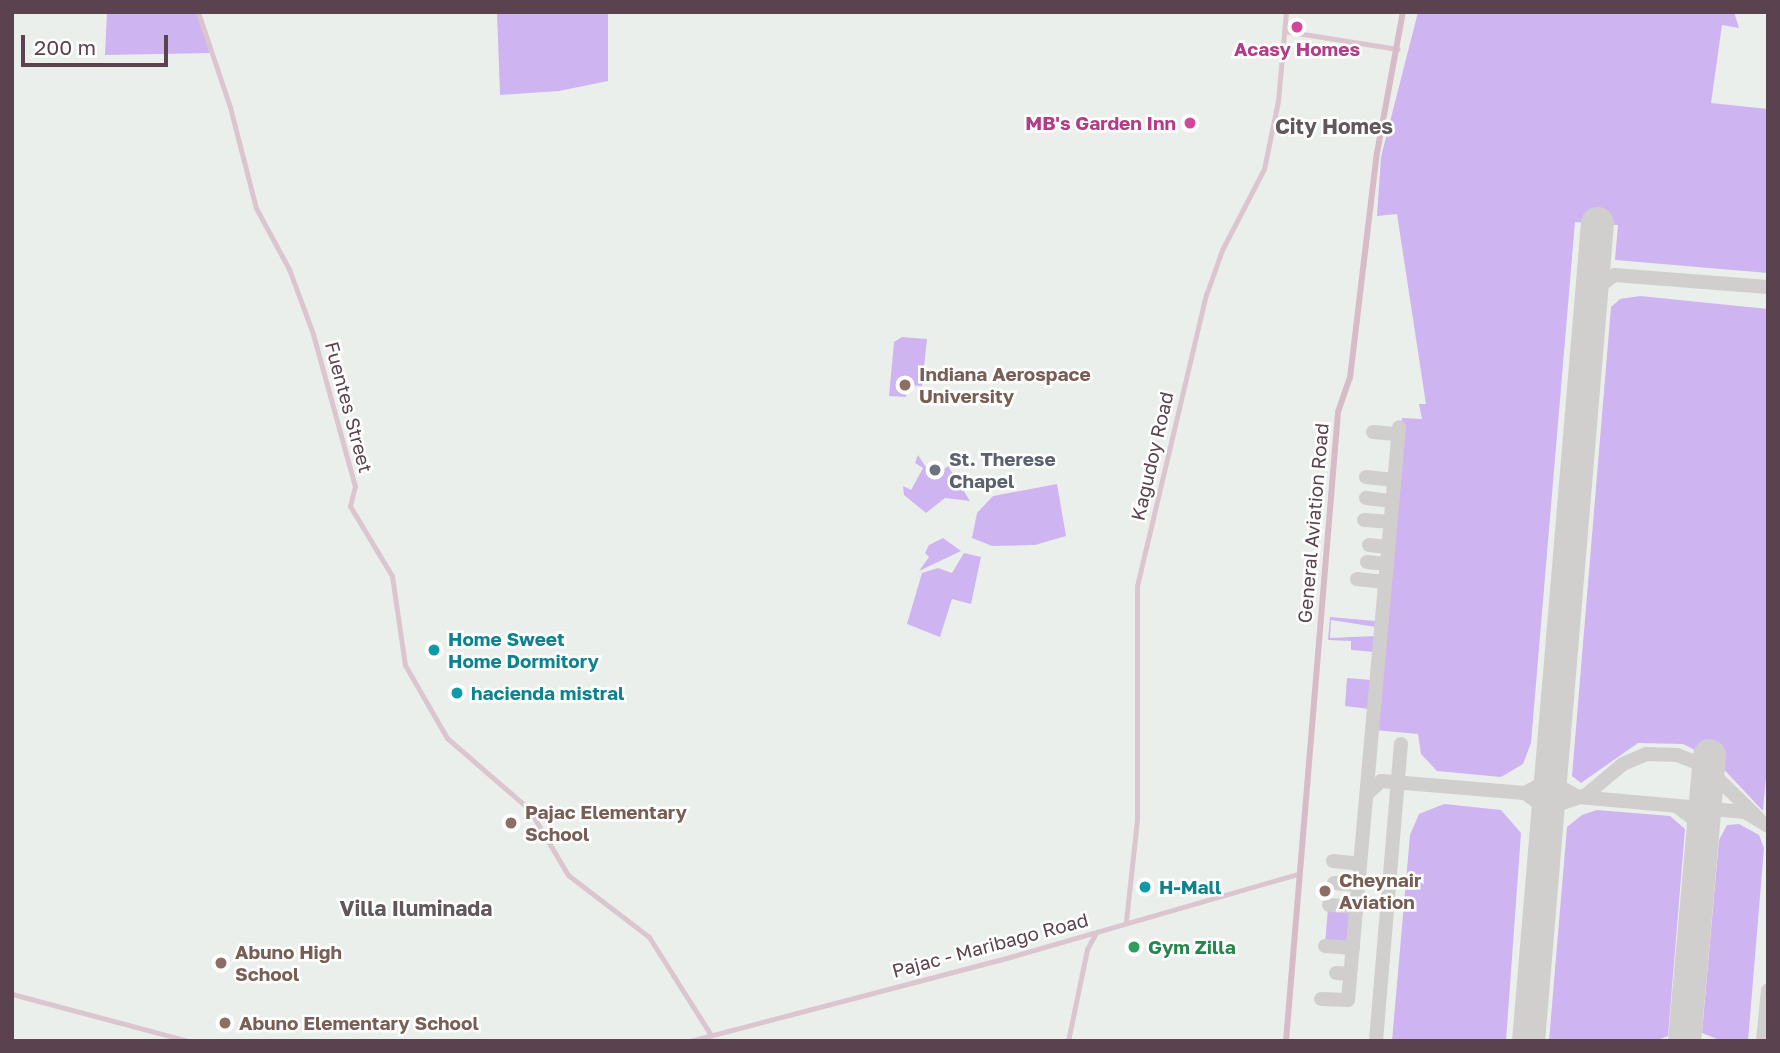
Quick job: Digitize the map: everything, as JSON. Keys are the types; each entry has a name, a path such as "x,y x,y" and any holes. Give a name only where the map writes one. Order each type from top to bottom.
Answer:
{"main road":[{"name":"General Aviation Road","path":"1286,1041 1338,412 1350,378 1377,153 1404,12"}],"street":[{"name":"Fuentes Street","path":"198,12 230,107 256,208 289,269 313,334 355,486 350,506 392,576 405,665 447,738 529,809 568,875 653,942 711,1035"},
{"name":"Kagudoy Road","path":"1126,921 1137,819 1137,586 1206,295 1222,250 1264,169 1278,101 1286,12"},
{"path":"1284,31 1399,49"},
{"name":"Pajac - Maribago Road","path":"690,1041 1096,933 1126,921 1298,874"},
{"path":"1068,1041 1087,949 1096,933"},
{"path":"1080,937 1087,949"},
{"path":"12,994 189,1041"}],"shaded area":[{"path":"107,12 196,12 211,53 105,55"},
{"path":"497,12 608,12 608,81 559,91 500,95"},
{"path":"1418,12 1734,12 1739,28 1722,25 1711,103 1768,109 1768,273 1615,260 1618,225 1575,222 1531,743 1523,764 1501,777 1437,771 1421,754 1418,734 1375,730 1402,418 1422,419 1419,404 1426,404 1397,214 1377,216 1381,157"},
{"path":"1640,296 1768,309 1768,755 1763,811 1715,760 1683,744 1638,743 1581,783 1572,776 1611,307 1620,299"},
{"path":"902,337 927,339 922,386 907,385 906,397 889,396 894,342"},
{"path":"918,455 933,478 948,466 970,501 945,498 926,513 904,495 903,486 911,490 923,468 915,463"},
{"path":"1057,484 1066,536 1035,545 992,546 972,538 977,513 993,496"},
{"path":"943,538 961,551 919,571 929,557 925,553 929,545"},
{"path":"964,553 981,557 971,604 952,599 940,637 907,624 922,573 938,568 952,573"},
{"path":"1330,617 1376,621 1376,627 1331,620 1330,638 1375,636 1374,652 1351,650 1351,641 1328,640"},
{"path":"1347,678 1371,680 1369,709 1345,706"},
{"path":"1444,804 1501,810 1521,833 1506,1041 1392,1041 1410,835 1419,814"},
{"path":"1597,810 1670,816 1685,829 1668,1036 1655,1041 1549,1041 1567,827 1582,815"},
{"path":"1739,824 1759,835 1764,848 1748,1041 1722,1041 1702,1033 1719,840 1727,825"},
{"path":"1328,908 1353,910 1347,945 1325,944"}],"taxiway":[{"path":"1591,293 1614,275 1768,287"},
{"path":"1321,999 1348,1000 1399,427"},
{"path":"1373,432 1398,434"},
{"path":"1366,477 1394,480"},
{"path":"1366,498 1392,501"},
{"path":"1364,520 1390,522"},
{"path":"1369,545 1388,547"},
{"path":"1367,562 1386,564"},
{"path":"1357,579 1385,582"},
{"path":"1376,1041 1401,744"},
{"path":"1546,825 1560,804 1586,795 1623,764 1646,754 1677,755 1705,766 1758,818"},
{"path":"1551,768 1562,788 1578,797 1745,812 1768,826"},
{"path":"1525,793 1541,784 1551,768"},
{"path":"1367,794 1381,781 1525,793 1539,803 1546,824"},
{"path":"1679,808 1695,820 1702,839"},
{"path":"1333,861 1360,864"},
{"path":"1334,883 1358,885"},
{"path":"1329,905 1356,907"},
{"path":"1325,946 1353,948"},
{"path":"1336,973 1350,974"},
{"path":"1763,1041 1768,990"}],"runway":[{"path":"1528,1041 1597,223"},
{"path":"1684,1041 1709,755"}],"place":[{"name":"Acasy Homes","path":"1297,27"},
{"name":"MB's Garden Inn","path":"1190,123"},
{"name":"Indiana Aerospace University","path":"905,385"},
{"name":"St. Therese Chapel","path":"935,470"},
{"name":"Home Sweet Home Dormitory","path":"434,650"},
{"name":"hacienda mistral","path":"457,693"},
{"name":"Pajac Elementary School","path":"511,823"},
{"name":"H-Mall","path":"1145,887"},
{"name":"Cheynair Aviation","path":"1325,891"},
{"name":"Gym Zilla","path":"1134,947"},
{"name":"Abuno High School","path":"221,963"},
{"name":"Abuno Elementary School","path":"225,1023"}],"district":[{"name":"City Homes","path":"1334,126"},
{"name":"Villa Iluminada","path":"416,908"}]}
